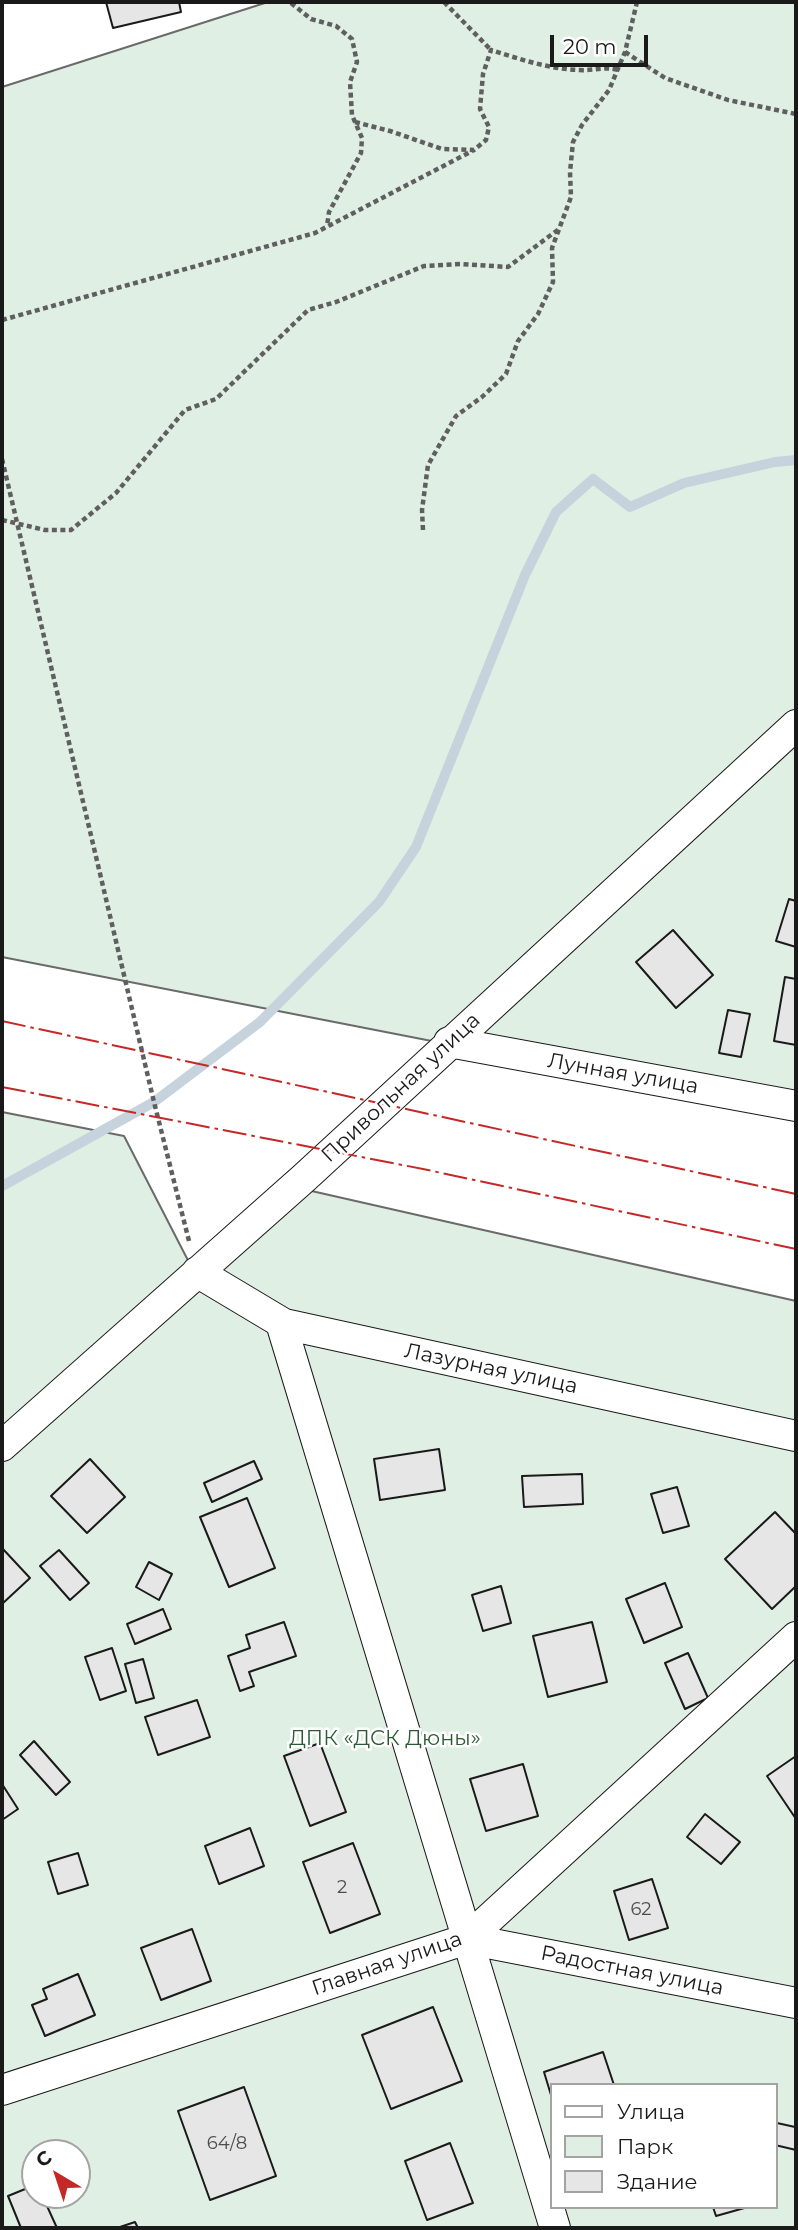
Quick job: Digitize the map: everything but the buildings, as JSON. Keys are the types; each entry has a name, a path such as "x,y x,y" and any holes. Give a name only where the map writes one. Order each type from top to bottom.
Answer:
{"street":[{"name":"Привольная улица","path":"2,1446 304,1178 796,725"},
{"name":"Лунная улица","path":"449,1042 796,1106"},
{"name":"Лазурная улица","path":"197,1272 281,1323 796,1436"},
{"path":"281,1323 555,2228"},
{"name":"Главная улица","path":"2,2090 467,1940 796,1637"},
{"name":"Радостная улица","path":"467,1940 796,2003"}],"path":[{"path":"444,2 491,50 520,60 580,71 608,67 618,69"},
{"path":"423,530 422,510 428,465 456,416 482,397 506,374 518,341 538,314 553,282 552,248 571,197 573,142 582,125 610,90 625,52 637,2"},
{"path":"290,3 311,19 336,26 352,39 357,62 350,82 352,115 362,138 362,153 329,212 326,227"},
{"path":"2,320 315,233 474,150 486,140 489,127 480,109 483,74 491,50"},
{"path":"625,52 665,78 728,100 796,114"},
{"path":"355,122 442,149 474,150"},
{"path":"2,520 45,530 71,530 116,493 185,410 216,399 308,310 336,302 424,267 461,264 508,267 559,229"},
{"path":"2,459 153,1102 197,1272"}],"green space":[{"path":"268,2 796,2 796,1106 447,1044 2,957 2,87"},
{"name":"ДПК «ДСК Дюны»","path":"2,1112 124,1136 195,1274 294,1187 796,1301 796,2228 2,2228"}],"waterway":[{"path":"2,1186 154,1102 260,1022 379,902 416,847 525,575 556,512 593,479 630,507 684,483 775,462 796,460"}],"power":[{"path":"2,1021 796,1194"},
{"path":"2,1087 423,1169 796,1249"}]}
